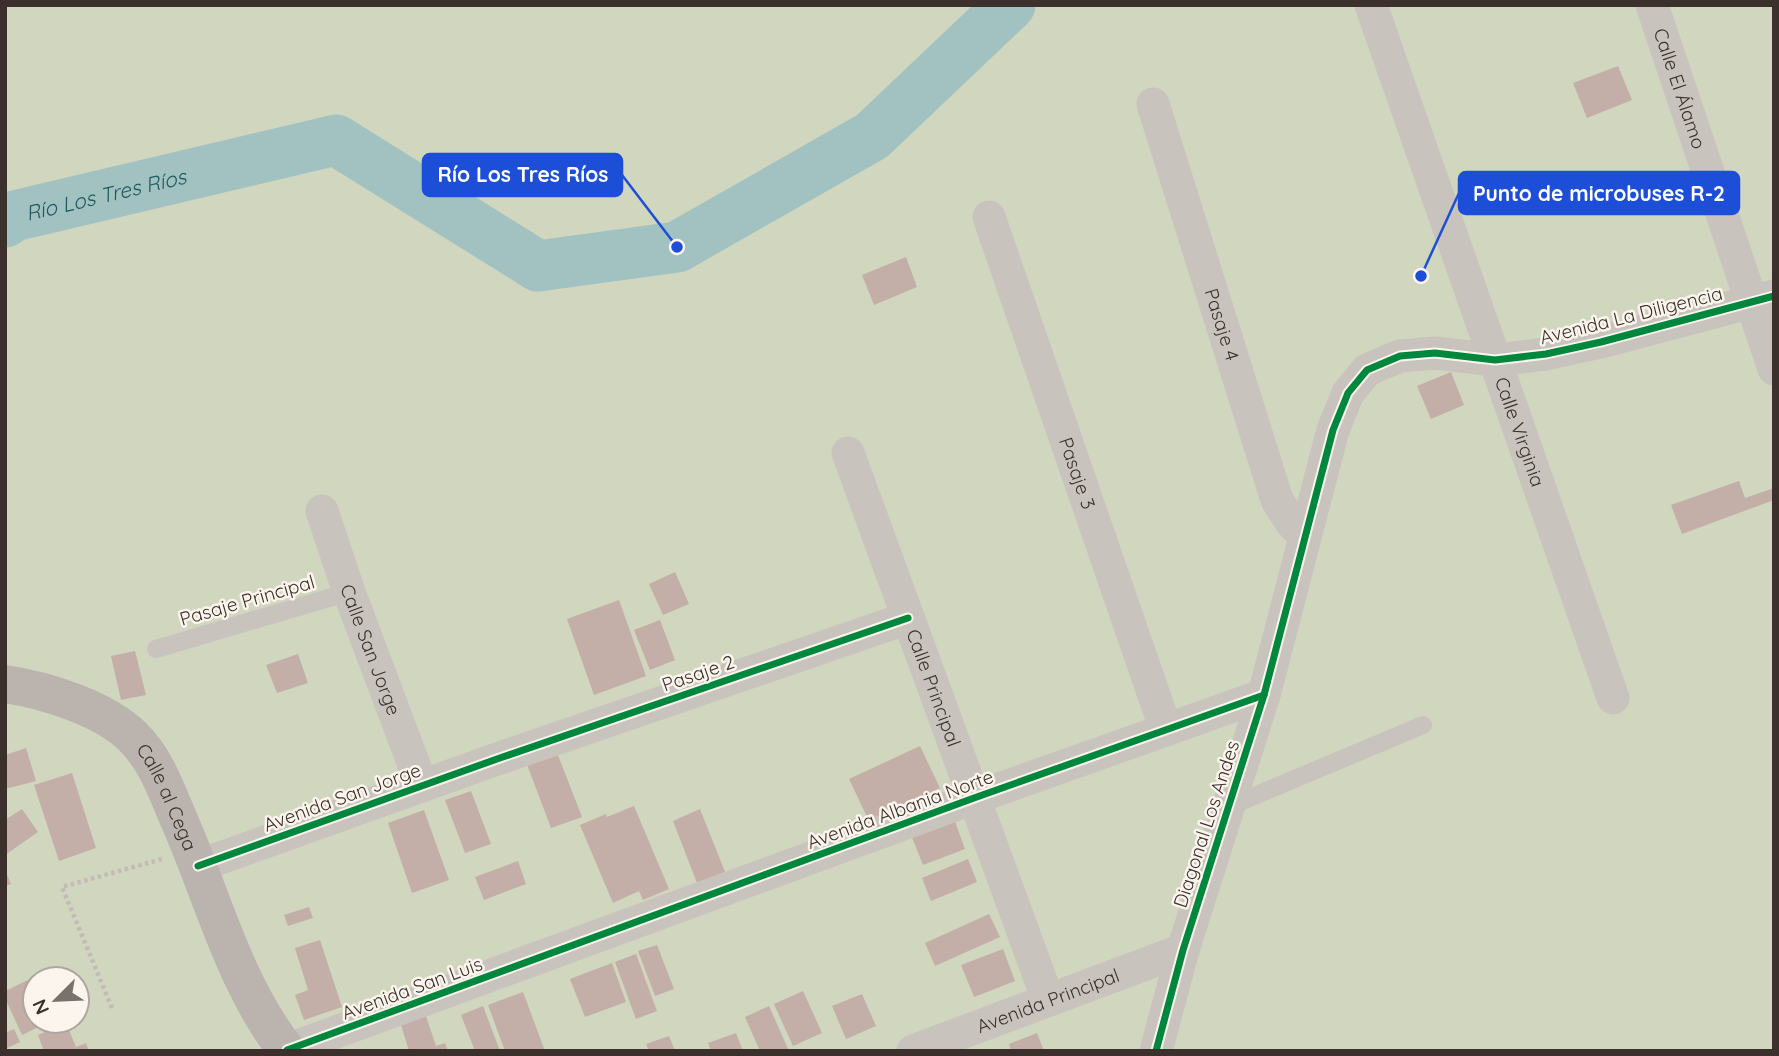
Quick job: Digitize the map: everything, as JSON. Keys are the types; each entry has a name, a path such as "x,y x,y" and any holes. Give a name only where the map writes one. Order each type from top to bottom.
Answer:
{"street":[{"name":"Calle Virginia","path":"1371,5 1613,698"},
{"name":"Calle El Álamo","path":"1652,5 1763,299 1774,369"},
{"name":"Pasaje 4","path":"1153,104 1277,500 1304,536"},
{"name":"Pasaje 3","path":"989,217 1166,730"},
{"name":"Avenida La Diligencia","path":"1367,370 1399,356 1435,352 1495,360 1546,354 1763,299"},
{"name":"Diagonal Los Andes","path":"1156,1051 1182,950 1264,695 1333,429 1348,393 1367,370"},
{"name":"Calle Principal","path":"848,453 1048,1000"},
{"name":"Calle San Jorge","path":"322,511 349,592 422,786"},
{"name":"Pasaje 2","path":"497,759 908,618"},
{"name":"Calle al Cega","path":"5,684 58,695 113,722 131,735 156,766 246,985 267,1025 287,1050"},
{"name":"Avenida Albania Norte","path":"549,955 974,798 1264,695"},
{"name":"Avenida San Jorge","path":"196,858 422,786 497,759"},
{"name":"Avenida Principal","path":"913,1051 1182,950"},
{"name":"Avenida San Luis","path":"287,1050 549,955"}],"lane":[{"name":"Pasaje Principal","path":"156,649 349,592"},
{"path":"1228,807 1423,725"}],"path":[{"path":"112,1008 62,887 196,858"}],"green space":[{"path":"5,5 1774,5 1774,1051 5,1051"}],"building":[{"path":"1618,66 1632,100 1587,118 1573,83"},
{"path":"906,257 917,287 874,305 862,275"},
{"path":"1451,372 1464,405 1431,419 1417,386"},
{"path":"1739,481 1745,498 1774,488 1774,500 1682,534 1671,505"},
{"path":"675,572 689,604 663,615 649,584"},
{"path":"619,600 646,676 594,695 567,619"},
{"path":"660,620 675,660 650,670 634,630"},
{"path":"135,651 146,695 121,700 111,656"},
{"path":"298,654 308,683 277,693 266,665"},
{"path":"920,746 940,788 869,821 849,779"},
{"path":"26,748 36,781 5,789 5,755"},
{"path":"556,750 582,817 551,828 526,762"},
{"path":"72,773 96,848 59,861 34,785"},
{"path":"471,791 491,844 465,853 445,800"},
{"path":"634,806 669,889 643,900 639,891 613,903 580,825"},
{"path":"22,809 38,832 5,855 5,820"},
{"path":"700,809 725,872 697,883 673,821"},
{"path":"424,810 449,880 412,893 388,823"},
{"path":"952,813 965,849 923,865 909,830"},
{"path":"968,859 977,882 931,901 922,878"},
{"path":"518,861 526,884 484,900 475,877"},
{"path":"5,870 11,884 5,886"},
{"path":"309,907 313,918 288,926 284,915"},
{"path":"989,914 1000,937 935,966 925,943"},
{"path":"320,940 342,1007 304,1020 295,995 308,990 295,948"},
{"path":"657,945 674,989 655,996 638,951"},
{"path":"1003,949 1015,981 974,997 961,965"},
{"path":"636,954 657,1011 636,1019 615,962"},
{"path":"612,963 626,1002 585,1017 570,979"},
{"path":"21,983 21,1033 5,998 5,991"},
{"path":"803,991 822,1033 793,1046 774,1004"},
{"path":"523,992 545,1051 505,1051 488,1005"},
{"path":"862,994 876,1026 846,1039 832,1006"},
{"path":"483,1006 500,1051 475,1051 461,1015"},
{"path":"769,1006 789,1051 760,1051 745,1017"},
{"path":"426,1016 436,1046 445,1043 448,1051 409,1051 401,1025"},
{"path":"14,1029 20,1042 5,1049 5,1033"},
{"path":"736,1033 743,1051 711,1051 708,1043"},
{"path":"1037,1033 1044,1051 1011,1051 1009,1044"},
{"path":"38,1035 71,1035 76,1047 86,1043 89,1051 44,1051"},
{"path":"669,1036 675,1051 649,1051 646,1044"}],"waterway":[{"name":"Río Los Tres Ríos","path":"5,222 14,216 336,140 538,266 677,247 872,136 1010,5"}],"cycle path":[{"path":"1156,1051 1183,950 1264,695 1333,430 1348,393 1367,370 1400,356 1435,353 1495,360 1546,354 1774,296"},
{"path":"198,866 497,759 908,618"},
{"path":"287,1050 974,798 1264,695"}],"place":[{"name":"Río Los Tres Ríos","path":"677,247"},
{"name":"Punto de microbuses R-2","path":"1421,276"}]}
